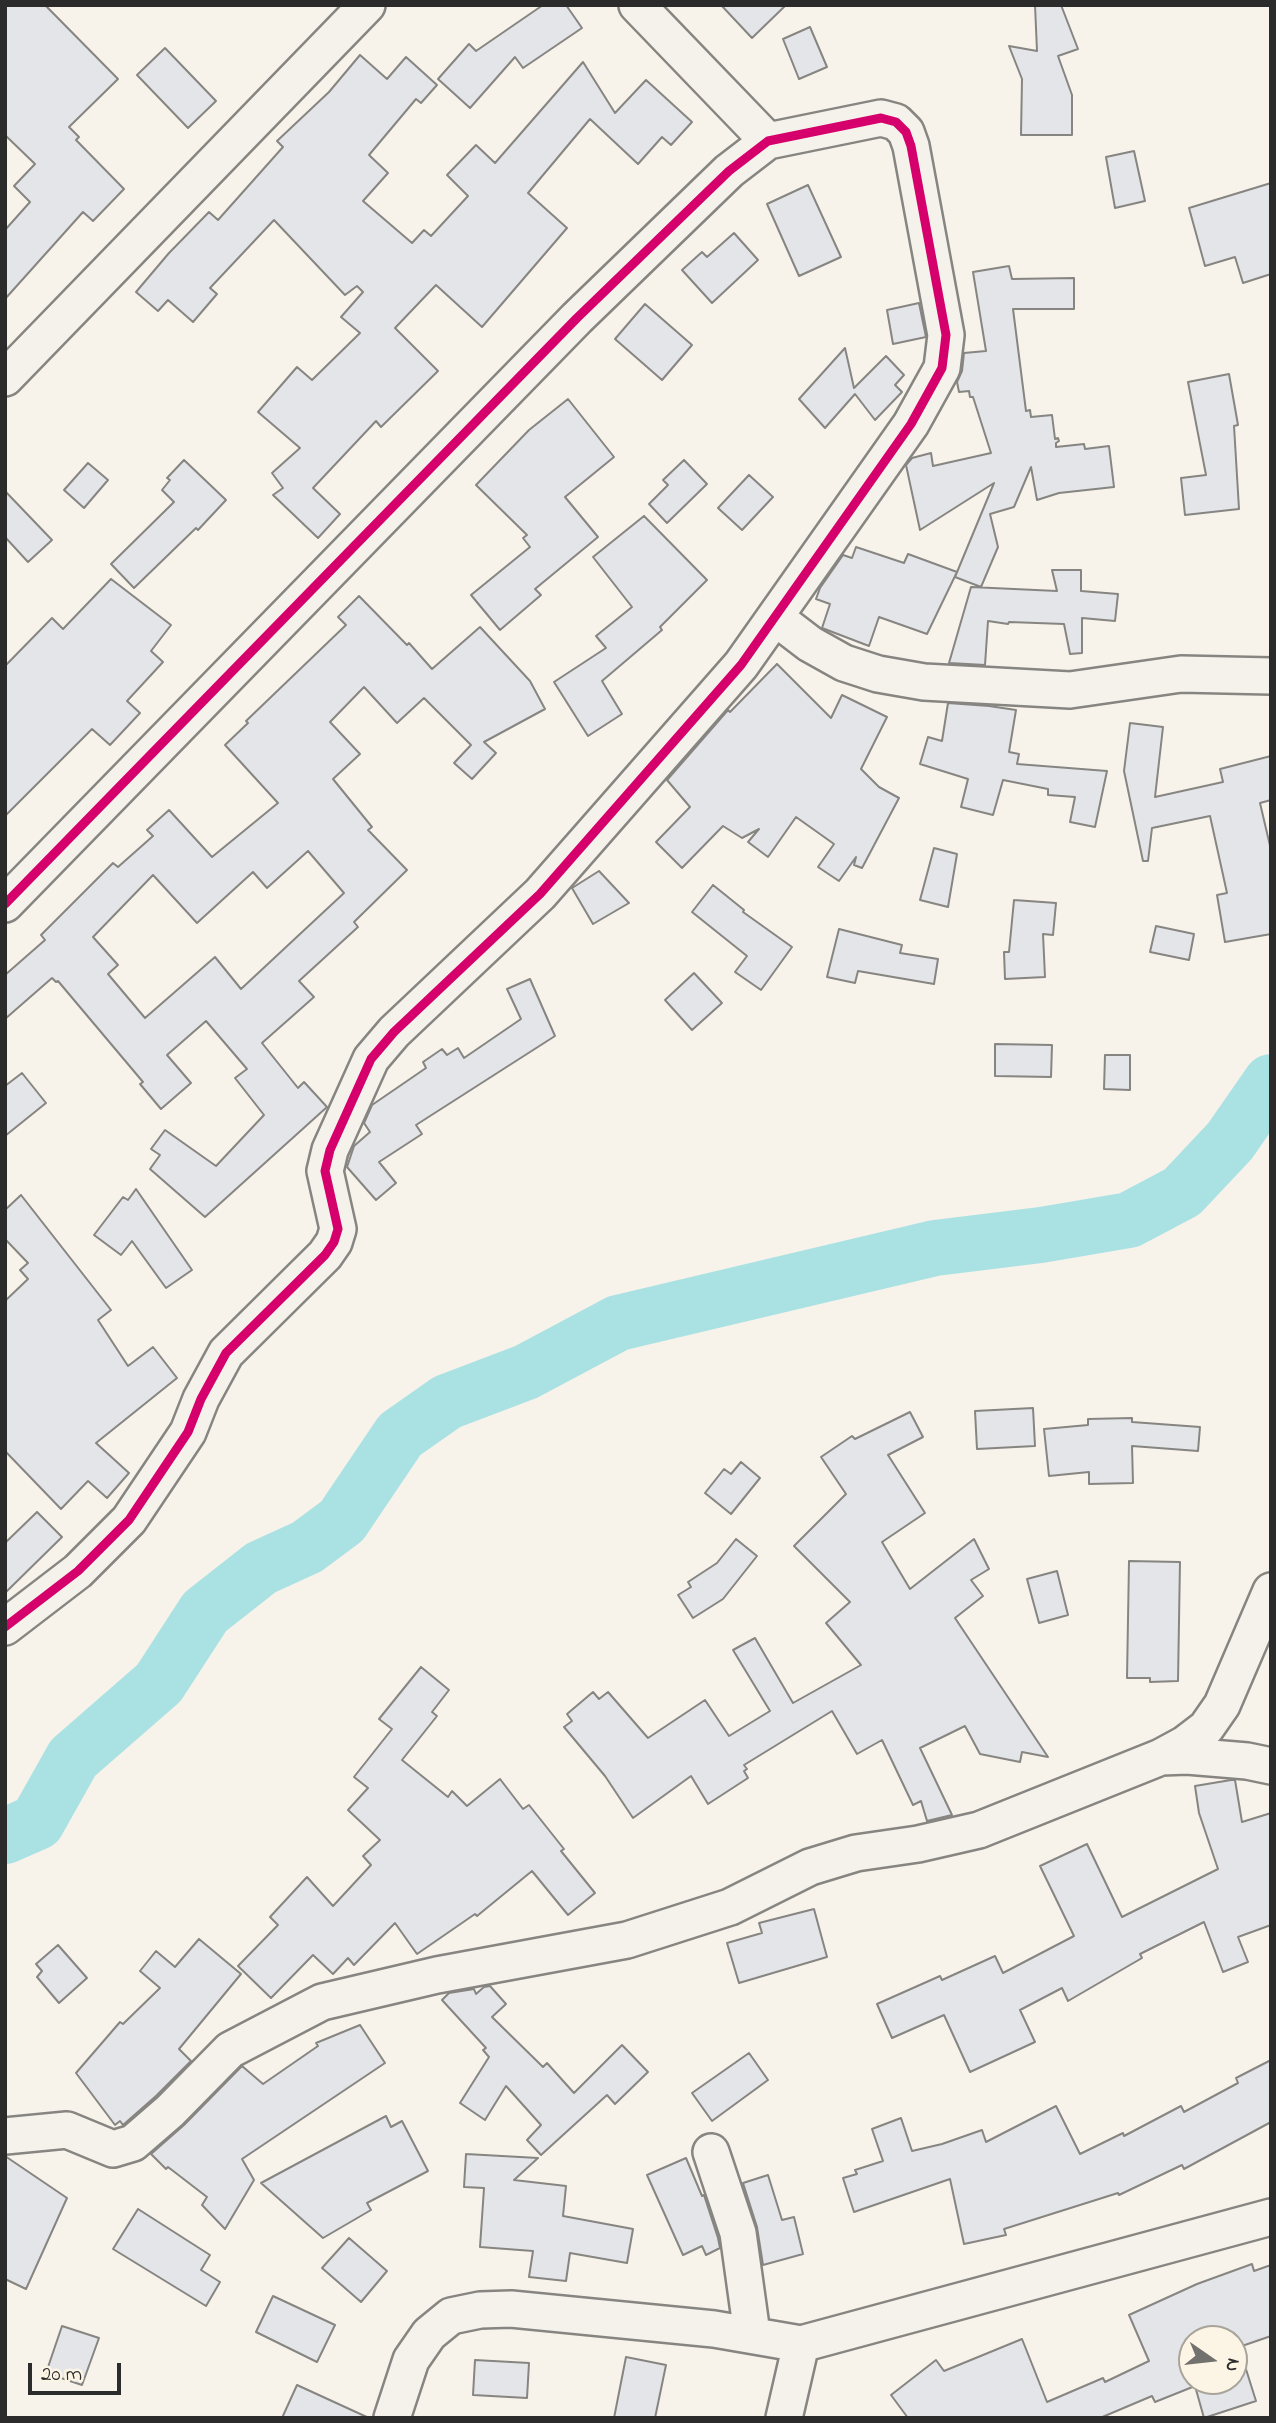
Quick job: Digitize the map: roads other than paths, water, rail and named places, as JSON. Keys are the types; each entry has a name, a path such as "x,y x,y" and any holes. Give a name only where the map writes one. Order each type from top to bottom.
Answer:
{"street":[{"path":"5,378 367,5"},
{"path":"637,5 768,141"},
{"path":"5,1627 78,1571 128,1520 188,1432 201,1399 226,1353 326,1255 338,1229 325,1171 330,1150 371,1059 394,1032 540,894 741,665 911,424 942,368 946,335 911,146 906,132 895,122 881,118 768,141 729,171 577,318 12,885"},
{"path":"776,618 810,644 844,663 878,674 924,682 1070,690 1181,674 1271,676"},
{"path":"5,2136 68,2130 113,2148 133,2143 170,2111 230,2050 322,2002 437,1975 627,1940 730,1907 810,1867 856,1853 918,1844 979,1830 1161,1757 1206,1728 1222,1705 1271,1591"},
{"path":"1161,1757 1187,1756 1247,1761 1271,1766"},
{"path":"712,2152 738,2233 752,2334"},
{"path":"392,2418 411,2360 429,2334 451,2316 481,2310 511,2309 752,2334 800,2344 1271,2217"},
{"path":"784,2418 800,2344"}],"waterway":[{"path":"5,1836 37,1822 73,1758 159,1683 205,1612 261,1568 307,1547 342,1521 400,1435 447,1402 526,1372 618,1323 935,1248 1041,1235 1129,1220 1182,1192 1230,1141 1271,1082"}]}
